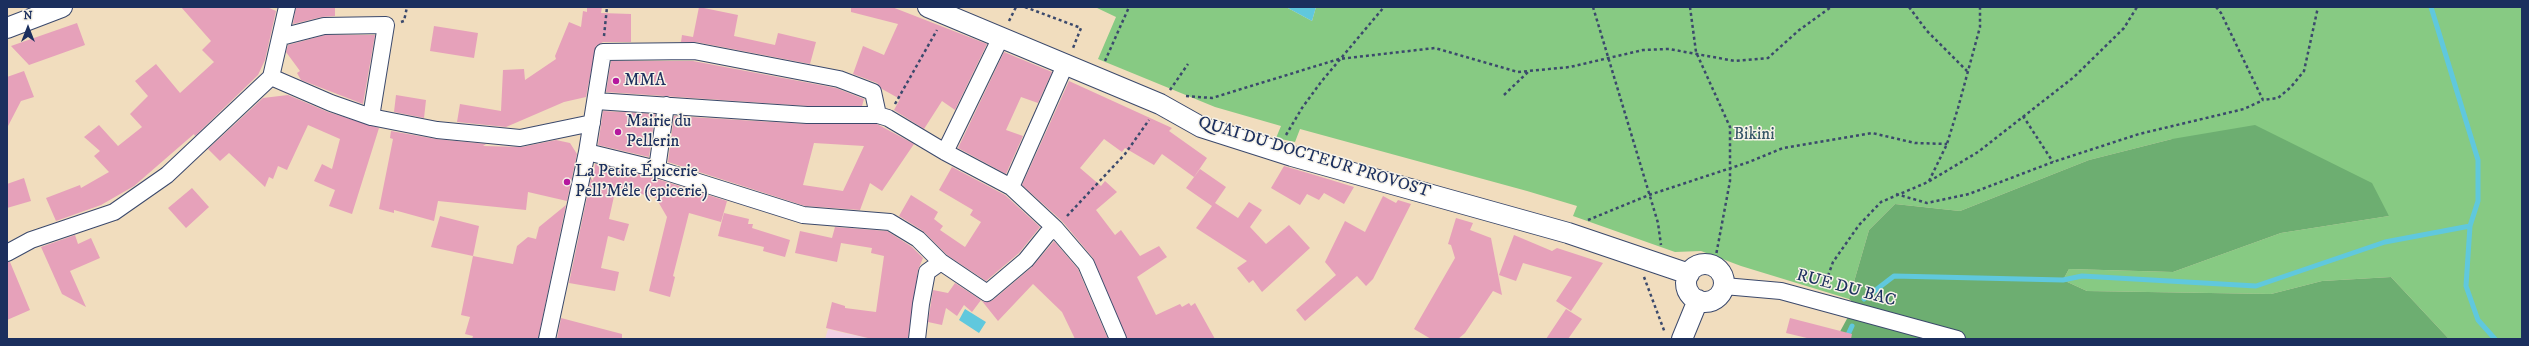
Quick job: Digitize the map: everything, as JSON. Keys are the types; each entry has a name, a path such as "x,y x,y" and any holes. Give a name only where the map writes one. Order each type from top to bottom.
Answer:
{"street":[{"path":"7,28 62,7"},
{"path":"7,253 31,240 114,212 167,175 271,77 287,7"},
{"name":"QUAI DU DOCTEUR PROVOST","path":"937,10 1001,37 1069,58 1163,100 1201,127 1568,233 1634,257 1689,274"},
{"path":"281,37 324,26 386,25 372,117"},
{"path":"945,152 1001,37"},
{"path":"547,339 587,152 603,52 694,51 839,79 873,92 883,116"},
{"path":"1011,187 1069,58"},
{"path":"271,77 331,103 372,117 437,130 520,138 592,123"},
{"path":"596,100 807,115 883,116 945,152 1011,187 1055,228 1086,264 1118,339"},
{"path":"657,169 666,105"},
{"path":"587,152 657,169 803,215 890,222 918,239 941,262 987,293 1026,260 1047,234 1055,228"},
{"path":"917,339 920,304 927,272 941,262"},
{"path":"1709,264 1714,266 1722,274 1724,286 1714,300 1698,300 1693,297 1686,286 1689,274 1697,266 1709,264"},
{"name":"RUE DU BAC","path":"1724,286 1766,289 1818,300 1957,339"},
{"path":"1674,338 1698,300"}],"path":[{"path":"603,52 607,7"},
{"path":"1025,7 1081,28 1069,58"},
{"path":"1102,67 1129,7"},
{"path":"1279,150 1302,108 1339,59 1384,7"},
{"path":"1592,7 1661,238 1662,254 1658,265"},
{"path":"1690,7 1696,52 1730,127 1730,181 1714,266"},
{"path":"1163,100 1212,98 1339,59 1435,48 1518,72 1570,67 1643,50 1669,49 1696,52 1735,61 1768,58 1798,31 1831,7"},
{"path":"1909,7 1927,31 1967,71"},
{"path":"1928,182 1947,144 1980,27 1980,7"},
{"path":"1818,300 1833,262 1859,225 1881,202 1896,194 1928,182 1978,152 2022,116 2074,77 2124,28 2137,7"},
{"path":"2216,7 2222,13 2263,100"},
{"path":"1896,194 1927,203 1969,194 2053,162 2139,134 2244,109 2263,100 2278,98 2291,88 2304,71 2318,7"},
{"path":"883,116 937,10"},
{"path":"1055,228 1125,154 1188,64"},
{"path":"1504,95 1530,70"},
{"path":"2022,116 2053,162"},
{"path":"1568,233 1582,223 1649,195 1730,169 1783,148 1872,133 1915,143 1947,144"},
{"path":"1634,257 1654,302 1674,338"}],"shaded area":[{"path":"828,329 840,332 872,339 825,339"}],"green space":[{"name":"Bikini","path":"1095,7 1286,7 1312,21 1316,7 2522,7 2522,339 2449,339 2391,277 2322,281 2271,294 2087,291 2063,280 2069,269 2173,272 2281,233 2389,216 2172,139 2089,160 1960,211 1895,204 1869,230 1849,299 1741,266 1701,251 1675,252 1573,216 1577,206 1527,191 1300,129 1295,142 1276,138 1281,126 1215,107 1098,59 1116,17"},
{"path":"2255,125 2372,183 2389,216 2281,233 2173,272 2069,269 2063,280 2087,291 2271,294 2322,281 2391,277 2449,339 1836,339 1855,304 1849,299 1869,230 1895,204 1960,211 2089,160 2172,139"}],"water":[{"path":"1286,7 1316,7 1312,21"},
{"path":"965,309 986,322 979,333 959,320"}],"building":[{"path":"181,7 267,7 276,11 265,60 258,75 195,136 194,134 134,186 101,205 56,221 46,198 80,185 81,188 109,172 94,156 100,151 84,137 99,125 118,146 142,127 130,114 148,96 135,81 156,64 180,93 214,62 202,50 211,41"},
{"path":"296,7 335,7 335,16 322,17 293,24"},
{"path":"587,7 602,7 601,13 631,14 631,42 603,42 596,46 586,97 564,102 506,127 457,122 460,104 501,111 503,70 524,69 525,80 556,59 555,56 569,22 581,27 583,11 587,12"},
{"path":"699,7 738,15 734,36 775,45 778,33 816,42 810,64 696,42 681,42 682,35 693,37"},
{"path":"851,7 892,7 987,44 955,110 942,101 924,129 894,110 900,99 882,89 877,83 853,74 863,46 884,55 898,24 851,12"},
{"path":"77,23 85,45 29,65 11,46"},
{"path":"434,26 478,33 474,58 430,51"},
{"path":"325,35 375,35 363,104 301,80 297,73 300,71 286,52 288,45"},
{"path":"1004,52 1052,72 1038,103 1021,97 1006,130 1023,136 1006,174 958,148"},
{"path":"611,61 693,61 836,88 864,99 862,106 807,106 606,92"},
{"path":"24,71 34,97 21,101 7,128 7,77"},
{"path":"1069,81 1172,128 1169,131 1207,158 1194,177 1162,154 1154,165 1125,148 1122,152 1104,139 1080,168 1101,186 1105,181 1117,192 1096,210 1115,235 1121,230 1140,256 1159,246 1167,257 1137,277 1156,315 1180,304 1182,307 1189,303 1191,306 1195,303 1215,339 1127,339 1093,258 1062,221 1022,185"},
{"path":"288,95 328,112 379,128 352,214 329,206 335,190 314,181 322,164 332,169 340,139 308,125 287,170 278,166 273,179 269,177 265,187 229,153 220,161 208,149 263,98"},
{"path":"396,95 426,100 424,118 394,112"},
{"path":"603,111 655,114 649,157 598,145"},
{"path":"674,116 806,124 877,124 914,144 882,191 870,183 860,210 805,206 668,162","holes":["814,143 864,146 843,191 803,185"]},
{"path":"391,131 436,139 486,144 483,146 522,147 556,140 570,143 577,154 567,201 528,192 526,210 438,201 434,221 394,210 394,213 379,209 393,139 390,138"},
{"path":"595,164 654,178 727,201 721,222 689,213 673,276 675,277 670,297 649,291 667,217 656,198 616,187 609,219 629,224 624,241 608,236 601,268 619,272 615,291 569,283 591,178 593,181"},
{"path":"1284,166 1354,187 1344,204 1324,193 1319,200 1307,194 1300,205 1271,188"},
{"path":"952,167 1005,195 1040,227 1019,253 986,281 947,255 923,231 899,216 911,195 938,212 934,219 943,226 940,230 965,247 981,222 970,215 973,210 939,190"},
{"path":"1200,169 1226,187 1215,203 1238,218 1249,202 1262,210 1250,227 1266,244 1289,225 1310,248 1262,292 1253,280 1249,283 1237,268 1247,261 1196,228 1212,206 1186,188"},
{"path":"24,178 31,201 7,208 7,184"},
{"path":"192,188 209,207 186,228 168,208"},
{"path":"1383,196 1396,203 1398,200 1411,204 1373,279 1366,286 1357,276 1305,321 1296,310 1336,275 1325,262 1345,221 1365,232"},
{"path":"566,205 538,339 472,339 473,336 465,334 470,317 461,315 473,256 513,264 517,246 528,237 536,239 539,227"},
{"path":"724,213 749,219 748,224 753,224 752,228 790,240 785,257 763,251 764,247 718,236"},
{"path":"440,216 479,226 473,256 431,247"},
{"path":"1456,218 1473,223 1470,230 1491,238 1502,295 1493,291 1465,333 1458,339 1431,339 1414,329 1455,258 1451,245 1448,244"},
{"path":"835,227 887,231 912,247 923,258 918,270 908,339 872,339 826,328 832,302 845,306 845,308 876,312 884,256 871,253 872,248 841,243 837,262 795,253 800,231 832,238"},
{"path":"75,235 78,244 91,238 100,258 70,271 86,307 62,294 41,247"},
{"path":"1514,235 1552,251 1557,248 1603,263 1571,311 1556,301 1572,277 1523,263 1516,281 1499,275"},
{"path":"1054,241 1078,269 1108,339 1075,339 1062,312 1033,284 998,321 982,301 988,302 993,300 1032,267"},
{"path":"7,262 10,262 30,310 7,320"},
{"path":"955,283 981,300 972,312 964,305 957,316 946,308 942,325 928,322 933,290 948,293"},
{"path":"1566,309 1582,319 1568,339 1546,339"},
{"path":"561,318 622,334 622,339 557,339"},
{"path":"1790,318 1852,334 1851,339 1811,339 1786,333"}],"waterway":[{"path":"2431,7 2478,160 2478,201 2470,226 2466,286 2478,320 2495,339"},
{"path":"1864,299 1894,276 2063,280 2082,276 2256,286 2385,242 2470,226"},
{"path":"1846,339 1852,326"}],"place":[{"name":"MMA","path":"616,81"},
{"name":"Mairie du Pellerin","path":"618,132"},
{"name":"La Petite Épicerie Pell'Mêle (epicerie)","path":"567,182"}]}
